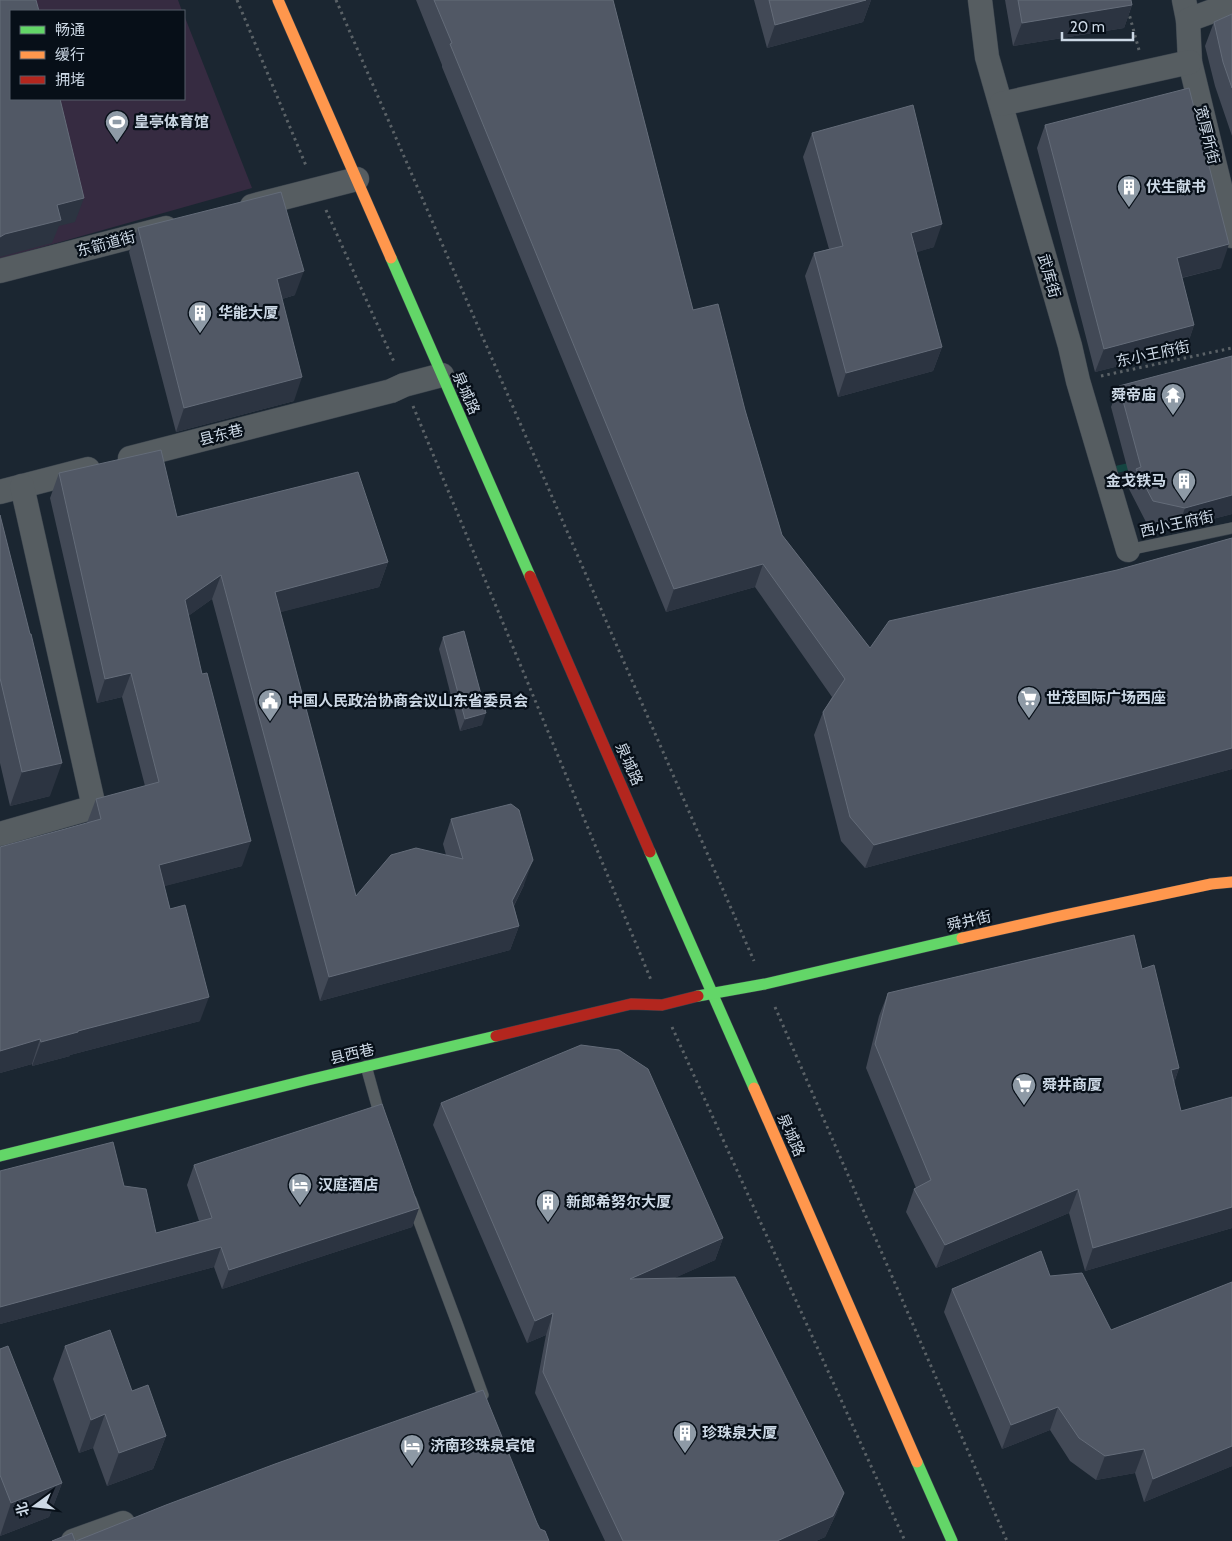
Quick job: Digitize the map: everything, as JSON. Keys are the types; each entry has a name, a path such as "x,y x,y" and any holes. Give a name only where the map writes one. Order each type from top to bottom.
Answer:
{"main road":[{"name":"泉城路","path":"278,0 952,1541"},
{"name":"舜井街","path":"712,992 765,984 1055,917 1211,884 1232,882"},
{"name":"县西巷","path":"0,1156 366,1066 631,1004 662,1005 712,992"}],"street":[{"name":"武库街","path":"980,0 988,57 1070,346 1078,381 1128,550"},
{"path":"1186,10 1232,4"},
{"name":"宽厚所街","path":"1186,10 1190,62 1232,236"},
{"path":"1001,104 1190,62"},
{"path":"227,212 357,179"},
{"name":"东箭道街","path":"0,271 189,222"},
{"name":"县东巷","path":"11,489 391,391 404,385 442,375"},
{"path":"0,834 94,807 11,489"},
{"path":"73,1541 147,1515"}],"lane":[{"name":"西小王府街","path":"1128,550 1232,528"},
{"path":"366,1066 384,1129"},
{"path":"409,1193 458,1323 479,1403"}],"path":[{"path":"236,0 316,189 404,385 662,1005 905,1541"},
{"path":"336,0 1007,1541"},
{"path":"1128,9 1146,72"},
{"name":"东小王府街","path":"1078,381 1232,348"}],"shaded area":[{"name":"皇亭体育馆","path":"0,0 178,0 182,10 10,10 10,100 185,100 185,18 252,188 0,259"}],"building":[{"path":"0,0 36,0 39,10 10,10 10,100 60,100 84,198 57,205 61,220 5,234 0,237"},
{"path":"434,0 613,0 693,310 718,304 745,410 782,535 870,648 889,621 1117,570 1232,538 1232,748 874,845 850,817 823,712 845,679 763,564 674,589 450,44 452,43"},
{"path":"769,0 866,0 775,25"},
{"path":"1018,0 1131,0 1132,5 1022,23"},
{"path":"1232,14 1232,88 1223,62 1214,22"},
{"name":"伏生献书","path":"1189,88 1229,244 1177,258 1194,325 1104,349 1045,125"},
{"path":"913,105 942,224 911,233 942,347 846,373 814,253 843,246 812,133"},
{"path":"281,192 304,271 277,279 302,377 184,408 138,228"},
{"path":"1232,356 1232,495 1185,508 1153,501 1136,469 1141,467 1119,386"},
{"path":"161,450 177,517 358,472 388,562 275,592 356,896 391,855 416,848 463,859 451,819 511,804 519,810 533,860 512,901 519,926 329,977 221,575 185,600 202,674 207,673 251,841 159,865 170,909 185,905 209,997 41,1042 40,1039 0,1051 0,847 101,819 96,799 159,782 131,673 105,679 59,473"},
{"path":"0,515 62,763 22,772 0,678"},
{"path":"464,631 486,713 465,719 443,637"},
{"name":"舜井商厦","path":"1134,935 1142,969 1154,965 1179,1068 1171,1070 1181,1111 1232,1097 1232,1207 1093,1248 1078,1189 945,1245 914,1189 931,1180 875,1044 888,993"},
{"path":"581,1045 619,1050 648,1069 723,1238 630,1279 735,1277 844,1493 833,1516 777,1541 623,1541 543,1372 553,1313 535,1321 441,1103"},
{"path":"382,1104 419,1208 229,1270 221,1247 0,1307 0,1171 113,1142 124,1186 146,1189 156,1233 212,1218 194,1165"},
{"path":"1041,1251 1050,1276 1082,1273 1111,1330 1232,1282 1232,1446 1153,1479 1144,1449 1105,1456 1079,1438 1058,1407 1011,1425 952,1289"},
{"path":"110,1330 132,1391 148,1385 166,1436 119,1453 105,1414 91,1420 65,1346"},
{"path":"8,1346 62,1483 11,1503 0,1475 0,1349"},
{"name":"济南珍珠泉宾馆","path":"483,1390 537,1523 540,1529 545,1531 549,1541 76,1541 275,1464"},
{"path":"72,1533 75,1541 52,1541"}],"waterway":[{"path":"1118,469 1136,465"}],"traffic: fast":[{"path":"391,258 530,576"},
{"path":"650,852 754,1088"},
{"path":"698,996 765,984 962,938"},
{"path":"0,1156 496,1036"},
{"path":"917,1462 952,1541"}],"traffic: slow":[{"path":"278,0 391,258"},
{"path":"962,938 1211,884 1232,882"},
{"path":"754,1088 917,1462"}],"traffic: jam":[{"path":"530,576 650,852"},
{"path":"496,1036 631,1004 662,1005 698,996"}],"place":[{"name":"皇亭体育馆","path":"117,143"},
{"name":"伏生献书","path":"1129,208"},
{"name":"华能大厦","path":"200,334"},
{"name":"舜帝庙","path":"1173,416"},
{"name":"金戈铁马","path":"1184,502"},
{"name":"世茂国际广场西座","path":"1029,719"},
{"name":"中国人民政治协商会议山东省委员会","path":"270,722"},
{"name":"舜井商厦","path":"1024,1106"},
{"name":"汉庭酒店","path":"300,1206"},
{"name":"新郎希努尔大厦","path":"548,1223"},
{"name":"珍珠泉大厦","path":"685,1454"},
{"name":"济南珍珠泉宾馆","path":"412,1467"}]}
